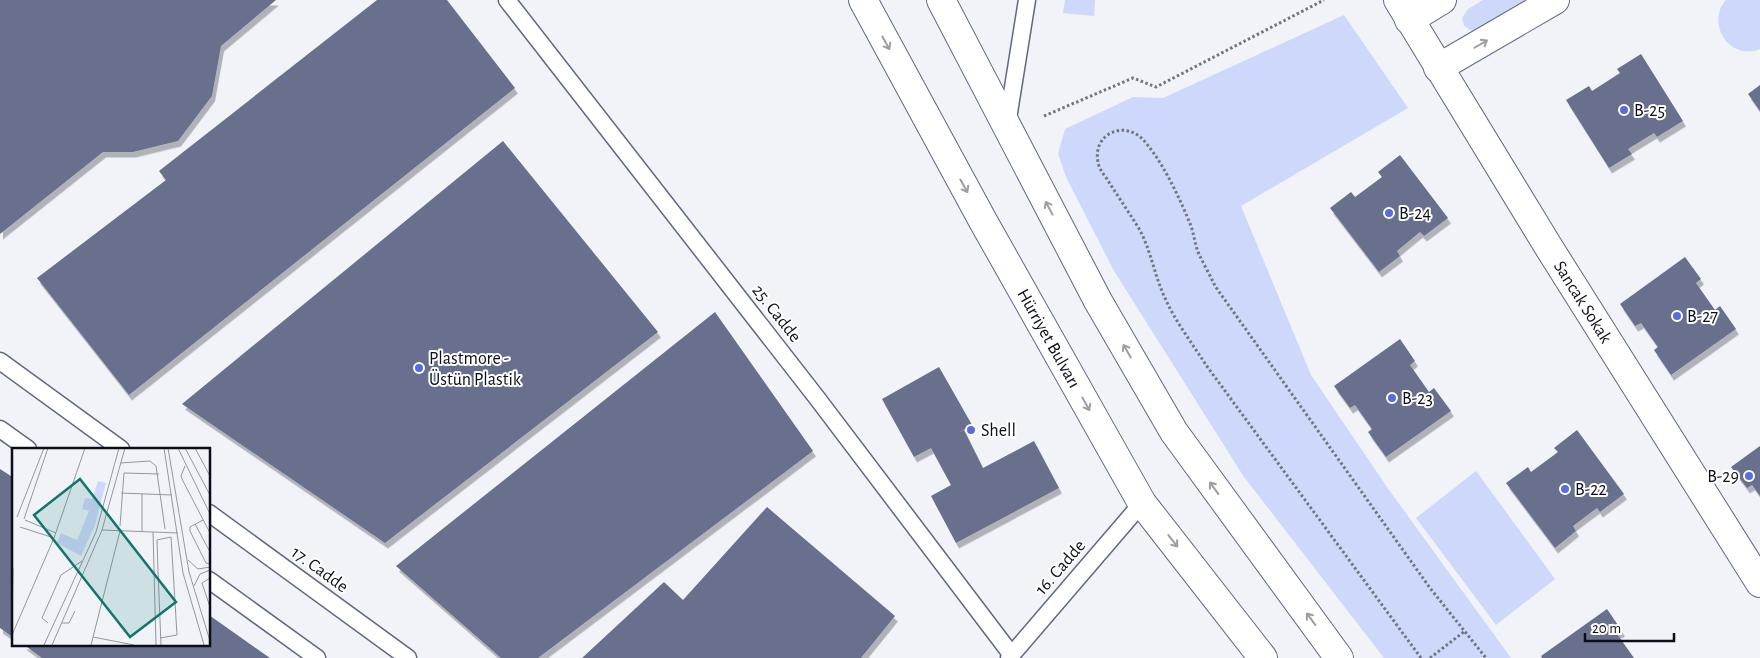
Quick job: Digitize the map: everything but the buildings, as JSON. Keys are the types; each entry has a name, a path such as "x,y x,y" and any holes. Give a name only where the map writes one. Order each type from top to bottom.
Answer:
{"main road":[{"name":"Hürriyet Bulvarı","path":"863,0 988,229 1142,503 1263,658"},
{"path":"941,0 1098,301 1174,432 1340,658"},
{"path":"1404,10 1442,0"},
{"path":"1438,68 1555,0"},
{"name":"Sancak Sokak","path":"1404,10 1543,238 1760,582"}],"lane":[{"name":"25. Cadde","path":"506,0 806,383 1010,656"},
{"path":"1007,127 1027,0"},
{"path":"0,361 120,448"},
{"path":"0,429 27,448"},
{"name":"16. Cadde","path":"1010,656 1142,503"},
{"name":"17. Cadde","path":"210,514 408,658"},
{"path":"210,581 317,658"}],"path":[{"path":"1044,116 1133,78 1156,87 1324,0"},
{"path":"1421,658 1206,365 1165,300 1154,273 1147,247 1138,228 1099,166 1098,150 1105,136 1119,130 1130,130 1146,142 1182,205 1198,252 1215,286 1425,580 1486,658"},
{"path":"1430,658 1465,631"}],"shaded area":[{"path":"1065,0 1095,0 1094,16 1063,13"},
{"path":"1483,0 1526,0 1482,28 1472,31 1464,26 1462,18 1468,9"},
{"path":"1726,0 1760,0 1760,49 1749,52 1739,50 1724,38 1718,19 1720,9"},
{"path":"1344,15 1408,108 1241,206 1311,375 1389,490 1511,658 1384,658 1244,477 1114,271 1066,177 1058,154 1065,129 1133,97 1163,98"},
{"path":"1476,471 1555,579 1496,625 1416,518"}],"place":[{"name":"B-25","path":"1624,110"},
{"name":"B-24","path":"1389,213"},
{"name":"B-27","path":"1677,316"},
{"name":"Plastmore - Üstün Plastik","path":"419,368"},
{"name":"B-23","path":"1392,398"},
{"name":"Shell","path":"971,430"},
{"name":"B-29","path":"1749,476"},
{"name":"B-22","path":"1565,489"}]}
